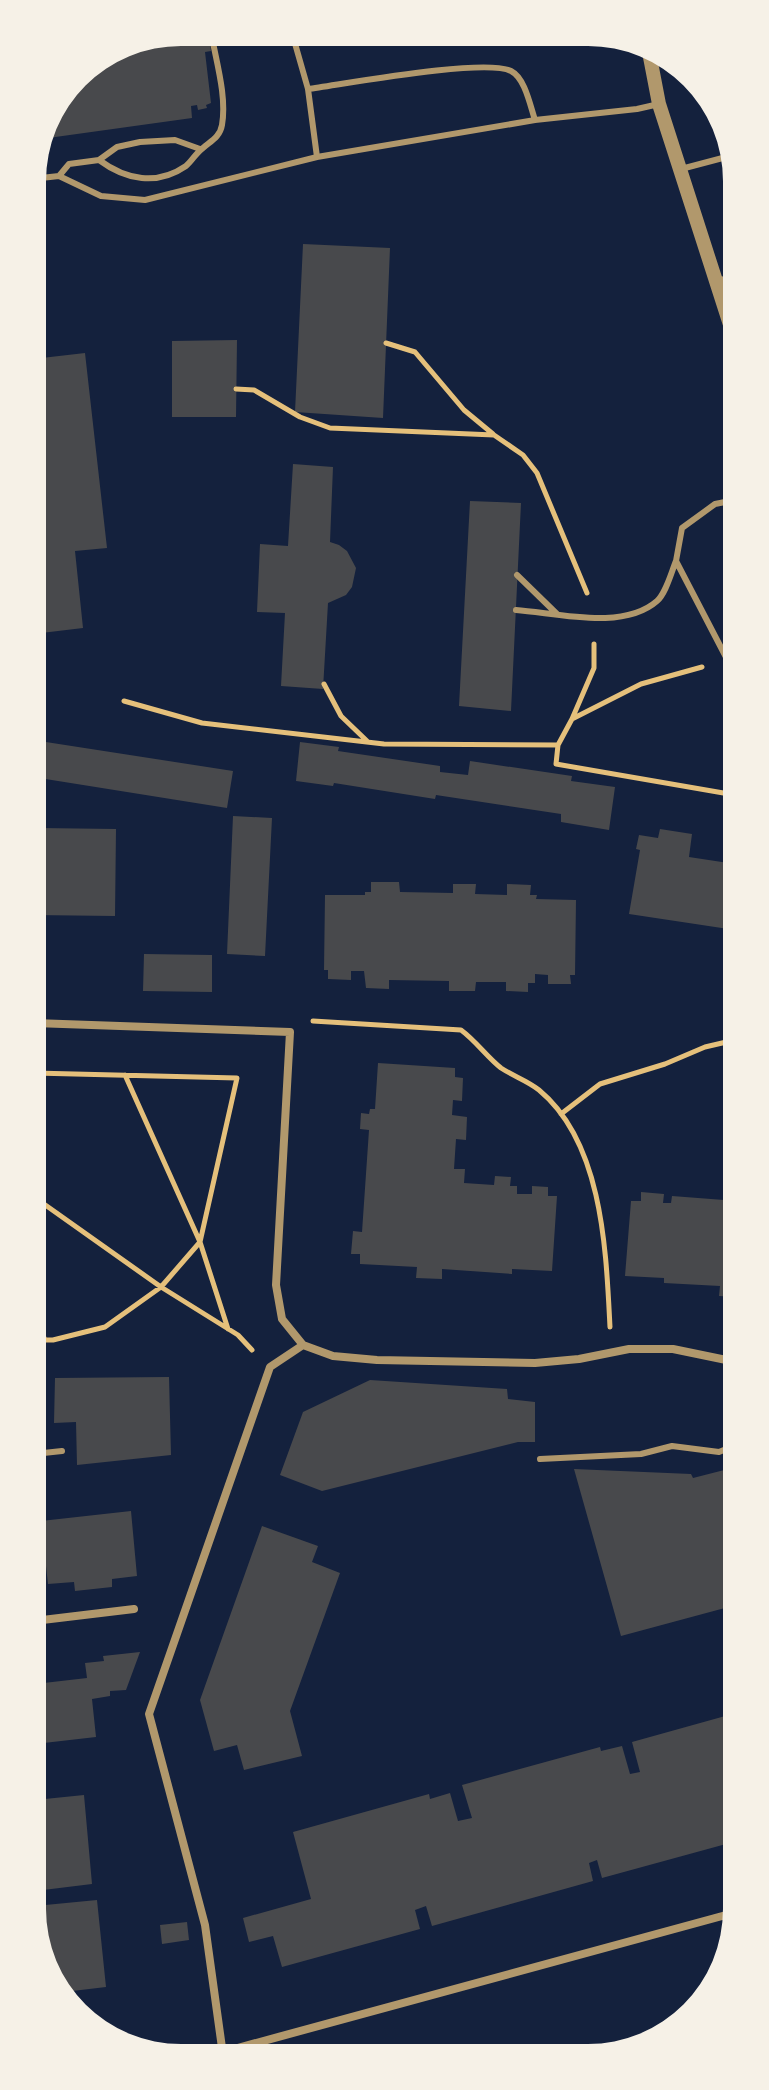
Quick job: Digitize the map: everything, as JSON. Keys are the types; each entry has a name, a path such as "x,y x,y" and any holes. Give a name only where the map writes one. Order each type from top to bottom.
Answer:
{"street":[{"path":"651,62 659,104 723,303"},
{"path":"46,1023 290,1032 276,1285 282,1319 303,1345 333,1356 377,1360 535,1363 629,1349 673,1349 723,1359"},
{"path":"222,2044 205,1925 149,1714 270,1367 303,1345"},
{"path":"46,1620 134,1609"},
{"path":"256,2044 723,1916"}],"lane":[{"path":"99,160 115,172 140,179 170,175 215,140 222,128 222,98 213,46"},
{"path":"296,46 308,89 317,157"},
{"path":"308,89 493,66 513,72 522,84 535,120"},
{"path":"46,177 59,176 101,196 145,200 212,186 317,157 535,120 659,104"},
{"path":"59,176 69,164 99,160 117,147 140,142 175,140 200,149"},
{"path":"681,169 720,159"},
{"path":"716,281 723,279"},
{"path":"516,610 599,618 630,616 659,600 676,561 682,528 715,504 723,502"},
{"path":"676,561 723,651"},
{"path":"517,575 557,614"},
{"path":"540,1459 641,1454 672,1446 723,1450"},
{"path":"46,1453 62,1451"}],"path":[{"path":"386,343 415,352 464,410 523,455 537,473 599,618 593,636 596,654 594,668 558,745 556,764 723,793"},
{"path":"236,389 254,390 300,417 330,428 494,435"},
{"path":"572,719 641,684 723,662"},
{"path":"324,684 341,716 367,742"},
{"path":"124,701 202,723 367,742 558,745"},
{"path":"290,1032 308,1020 461,1030 476,1040 500,1067 538,1090 561,1114 581,1151 600,1208 612,1352"},
{"path":"561,1114 600,1084 723,1043"},
{"path":"46,1073 237,1078 200,1242 161,1287 105,1327 46,1340"},
{"path":"125,1075 200,1242 228,1329"},
{"path":"46,1208 161,1287 238,1335 270,1367"}],"building":[{"path":"210,46 211,51 205,52 211,103 206,105 207,108 198,110 197,105 191,106 192,118 54,137 74,99 92,80 114,64 138,53 164,47"},
{"path":"303,244 390,248 383,418 295,412"},
{"path":"237,340 236,417 172,417 172,341"},
{"path":"85,353 107,548 75,551 83,628 46,632 46,358"},
{"path":"293,464 333,467 330,542 347,551 356,568 352,587 346,595 328,603 323,689 281,686 285,613 257,612 260,544 288,546"},
{"path":"470,501 521,503 511,711 459,706"},
{"path":"46,742 233,771 227,808 46,779"},
{"path":"300,742 339,747 338,751 440,766 440,772 468,775 470,761 572,776 571,781 615,787 609,830 561,822 561,814 436,795 435,799 334,783 333,786 296,781"},
{"path":"233,816 272,818 265,956 227,954"},
{"path":"46,828 116,829 115,916 46,915"},
{"path":"660,829 692,834 689,857 723,862 723,928 629,914 640,850 636,849 639,835 658,838"},
{"path":"371,882 399,882 400,892 453,893 453,884 476,884 475,894 507,895 507,884 531,885 530,895 537,895 536,899 576,900 575,975 570,975 571,984 548,984 548,975 535,974 535,983 528,983 528,992 506,991 506,982 476,982 475,991 449,991 449,981 389,980 389,989 366,988 364,971 351,971 351,980 328,979 328,970 324,970 325,895 365,895 365,892 371,892"},
{"path":"144,954 212,955 212,992 143,991"},
{"path":"378,1063 455,1068 455,1077 463,1078 462,1101 453,1100 452,1115 467,1117 466,1140 456,1139 454,1169 465,1169 464,1183 494,1185 495,1176 511,1177 510,1186 517,1186 517,1194 532,1194 532,1186 548,1187 548,1196 557,1196 552,1271 512,1269 512,1274 442,1269 442,1279 416,1278 417,1267 360,1264 360,1254 351,1254 353,1231 362,1232 369,1130 360,1129 361,1113 369,1114 370,1109 375,1109"},
{"path":"641,1192 664,1194 663,1203 671,1203 672,1196 723,1200 723,1296 719,1296 720,1286 664,1283 664,1278 625,1276 631,1201 641,1201"},
{"path":"169,1377 171,1455 77,1465 76,1422 54,1423 55,1378"},
{"path":"370,1380 507,1389 508,1399 535,1402 535,1442 518,1442 322,1491 280,1475 303,1412"},
{"path":"574,1469 691,1474 693,1478 723,1470 723,1609 621,1636"},
{"path":"131,1511 137,1576 112,1579 112,1587 75,1591 74,1582 48,1584 46,1520"},
{"path":"262,1526 318,1546 312,1562 340,1573 290,1711 302,1756 244,1770 237,1745 214,1751 200,1700"},
{"path":"140,1652 126,1690 110,1691 110,1696 92,1699 96,1737 46,1743 46,1683 87,1678 85,1663 104,1661 103,1656"},
{"path":"723,1717 723,1845 602,1878 597,1860 589,1863 593,1881 432,1926 426,1906 415,1910 420,1929 282,1967 273,1936 249,1942 243,1918 311,1899 293,1832 429,1794 430,1799 450,1793 458,1821 472,1818 462,1785 600,1747 601,1751 622,1746 630,1774 640,1772 632,1742"},
{"path":"84,1795 92,1884 46,1890 46,1799"},
{"path":"97,1900 106,1987 74,1991 56,1960 49,1935 46,1905"},
{"path":"187,1922 189,1940 162,1944 160,1925"}]}
